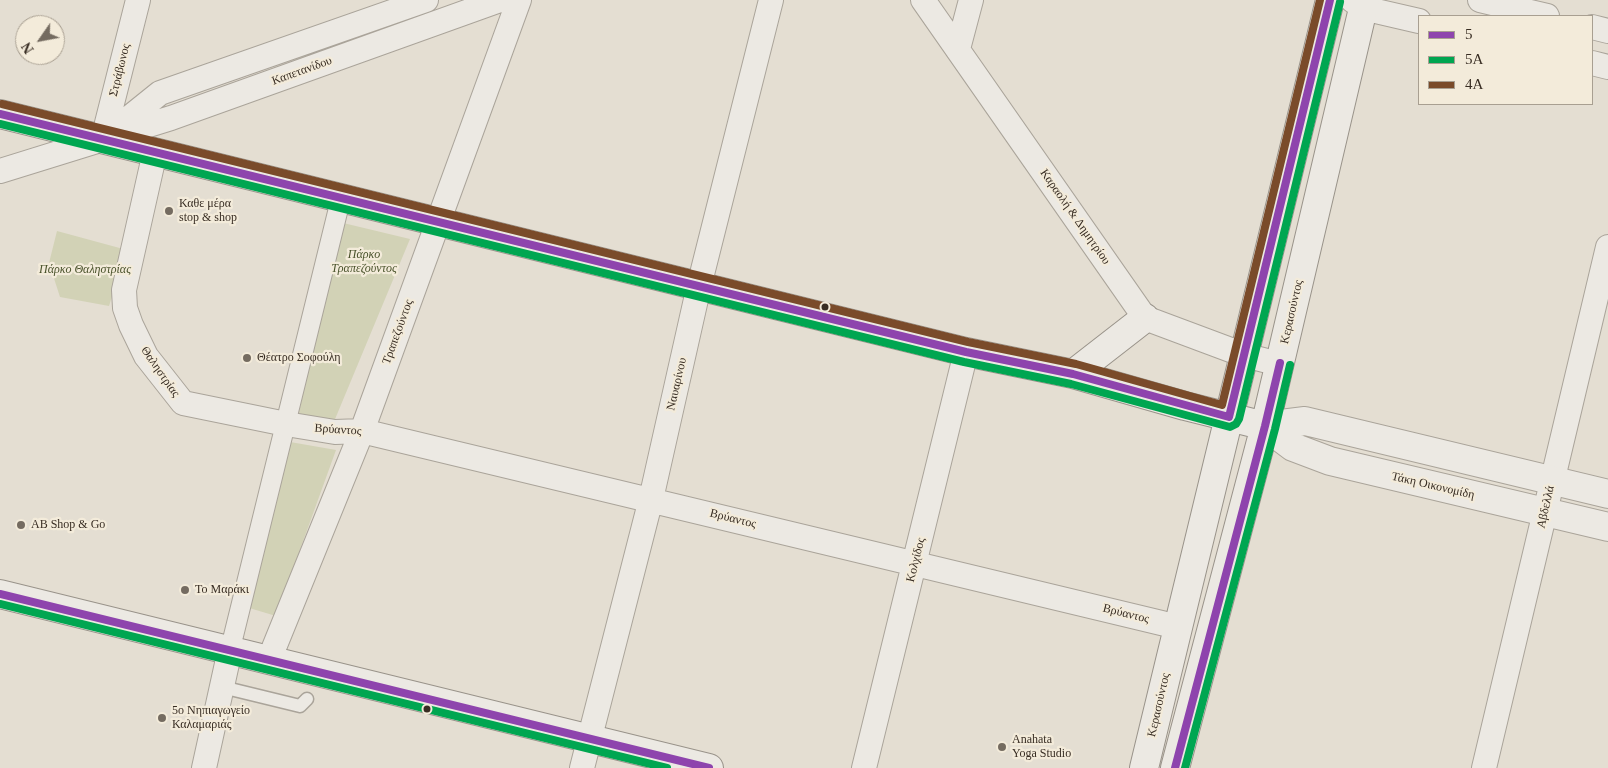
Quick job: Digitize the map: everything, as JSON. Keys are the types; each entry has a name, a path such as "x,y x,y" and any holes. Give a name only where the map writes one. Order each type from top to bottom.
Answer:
{"main road":[{"name":"Κερασούντος","path":"1144,768 1330,0"},
{"name":"Κερασούντος","path":"1175,768 1265,426 1360,3"},
{"name":"Τάκη Οικονομίδη","path":"0,114 966,352 1073,374 1185,406 1265,426 1293,447 1330,461 1608,527"},
{"path":"1073,374 1146,318"},
{"name":"Τάκη Οικονομίδη","path":"1265,426 1305,421 1608,494"},
{"path":"0,594 709,768"}],"street":[{"name":"Στράβωνος","path":"103,139 138,0"},
{"name":"Καπετανίδου","path":"103,139 160,93 426,0"},
{"name":"Καπετανίδου","path":"0,171 171,118 500,0"},
{"name":"Τραπεζούντος","path":"269,660 362,431 519,0"},
{"name":"Ναυαρίνου","path":"582,768 651,499 699,286 771,0"},
{"name":"Καραολή & Δημητρίου","path":"923,0 1146,318"},
{"path":"958,49 971,0"},
{"path":"1480,0 1544,15"},
{"path":"1360,3 1418,21"},
{"path":"1593,27 1608,31"},
{"path":"1593,63 1608,67"},
{"name":"Θαληστρίας","path":"155,152 124,290 125,308 131,325 146,356 183,404 286,424"},
{"path":"204,768 230,650 341,198"},
{"name":"Αβδελλά","path":"1484,768 1608,247"},
{"path":"1146,318 1244,355 1279,364"},
{"name":"Κολχίδος","path":"864,768 966,352"},
{"name":"Βρύαντος","path":"286,424 335,432 362,431 1178,627"}],"lane":[{"path":"222,687 300,706 307,699"}],"green space":[{"name":"Πάρκο Τραπεζούντος","path":"339,222 410,239 333,424 298,417"},
{"name":"Πάρκο Θαληστρίας","path":"57,231 127,250 109,306 60,297 49,263"},
{"path":"290,442 336,450 276,616 246,607"}],"transit line":[{"name":"4Α","path":"2,104 968,342 1076,364 1222,405 1320,0"},
{"name":"5","path":"0,114 966,352 1073,374 1229,417 1330,0"},
{"name":"5Α","path":"0,124 964,362 1071,384 1230,427 1236,424 1239,419 1340,2"},
{"name":"5","path":"1175,768 1280,363"},
{"name":"5Α","path":"1185,768 1275,429 1290,365"},
{"name":"5","path":"0,594 709,768"},
{"name":"5Α","path":"0,604 667,768"}],"place":[{"name":"Καθε μέρα stop & shop","path":"169,211"},
{"name":"Θέατρο Σοφούλη","path":"247,358"},
{"name":"AB Shop & Go","path":"21,525"},
{"name":"Το Μαράκι","path":"185,590"},
{"name":"5ο Νηπιαγωγείο Καλαμαριάς","path":"162,718"},
{"name":"Anahata Yoga Studio","path":"1002,747"}]}
